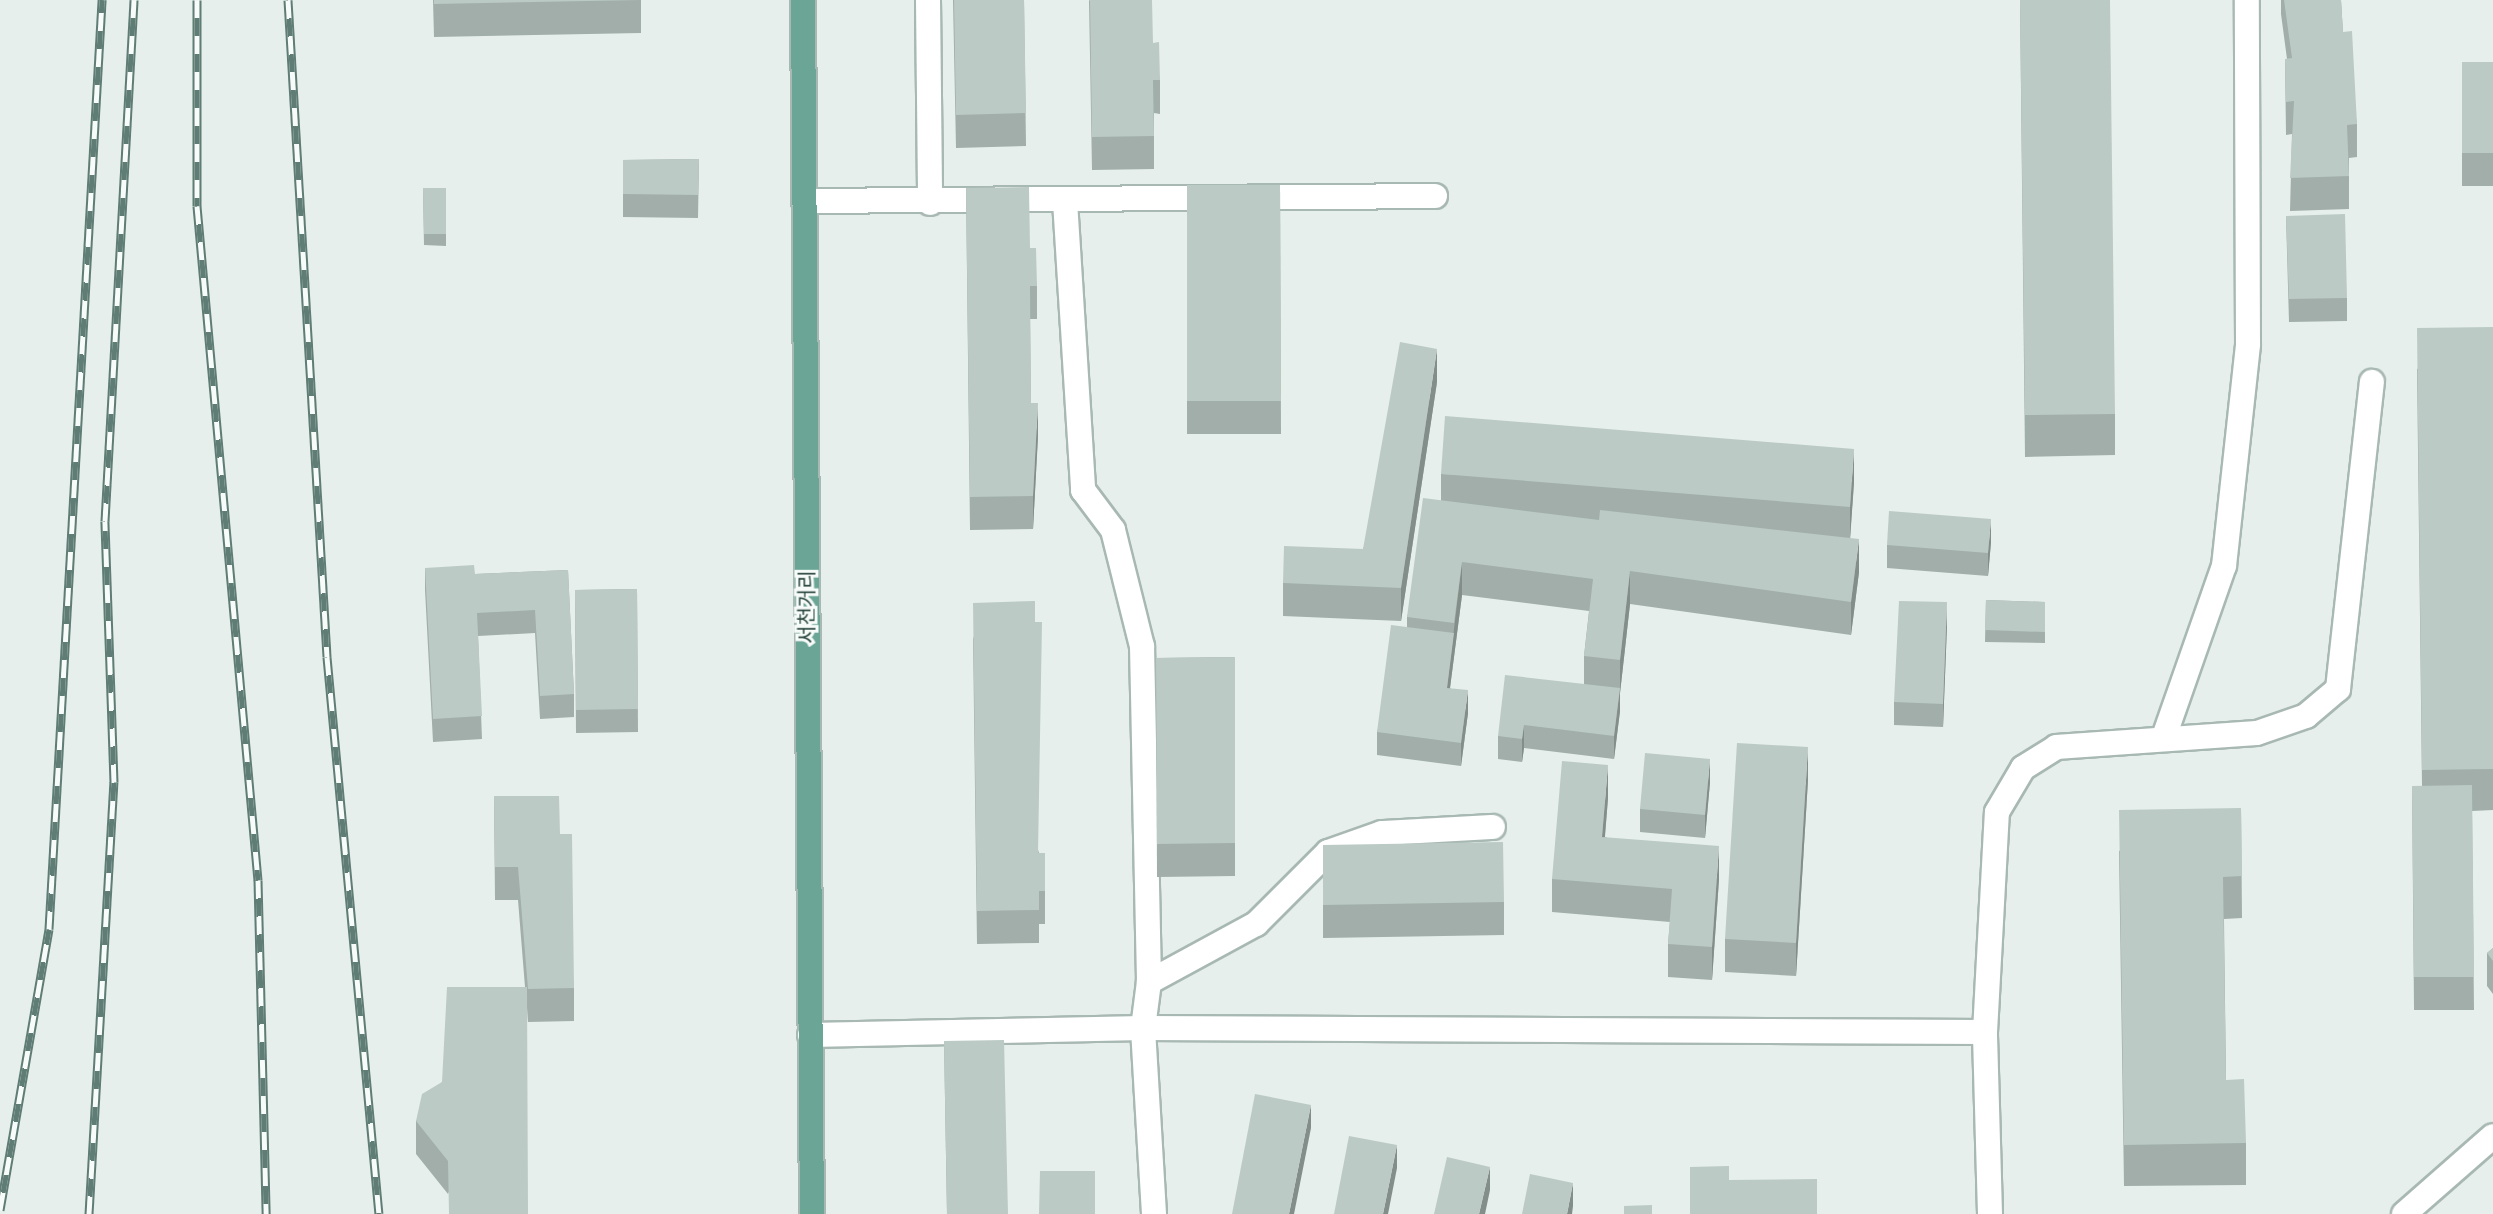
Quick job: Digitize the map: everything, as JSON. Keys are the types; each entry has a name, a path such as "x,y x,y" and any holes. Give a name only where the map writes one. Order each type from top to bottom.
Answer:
{"main road":[{"name":"서천거리","path":"803,0 812,1214"}],"street":[{"path":"928,0 930,203"},
{"path":"2164,737 2226,550 2248,344 2247,0"},
{"path":"804,201 930,203 1435,196"},
{"path":"1065,201 1083,490 1113,530 1142,646 1149,982 1143,1028 1154,1214"},
{"path":"1990,1214 1985,1032 1997,812 2023,768 2056,747 2164,737 2257,733 2306,716 2338,689 2372,382"},
{"path":"1149,982 1256,924 1328,852 1382,833 1493,827"},
{"path":"810,1035 1143,1028 1985,1032"},
{"path":"2404,1214 2493,1136"}],"building":[{"path":"434,0 641,0 434,4"},
{"path":"954,0 1024,0 1026,113 956,115"},
{"path":"1090,0 1152,0 1153,43 1159,42 1160,80 1153,80 1154,136 1092,137"},
{"path":"2020,0 2110,0 2115,414 2025,415"},
{"path":"2284,0 2341,0 2343,32 2352,31 2357,124 2347,125 2349,176 2290,178 2294,101 2286,102 2285,59 2292,58"},
{"path":"2462,62 2493,62 2493,153 2462,153"},
{"path":"699,159 698,195 623,194 623,160"},
{"path":"1187,185 1280,185 1281,401 1187,401"},
{"path":"1029,187 1030,248 1036,248 1037,286 1030,286 1031,403 1038,403 1033,496 970,497 966,188"},
{"path":"423,188 446,188 446,234 424,234"},
{"path":"2345,214 2347,298 2289,299 2286,216"},
{"path":"2493,327 2493,769 2422,770 2417,328"},
{"path":"1400,342 1437,349 1401,588 1283,583 1284,546 1363,549"},
{"path":"1445,416 1854,449 1850,507 1441,474"},
{"path":"1423,498 1599,520 1600,510 1859,539 1851,602 1630,571 1620,660 1584,656 1593,579 1462,562 1454,623 1407,617"},
{"path":"1889,511 1991,519 1988,553 1887,545"},
{"path":"474,565 475,574 568,570 574,694 540,696 535,610 477,613 482,716 433,719 425,568"},
{"path":"637,589 638,709 576,710 575,590"},
{"path":"1986,600 2045,602 2045,632 1985,630"},
{"path":"1035,601 1035,622 1042,622 1038,853 1045,853 1045,891 1039,891 1039,910 977,911 973,603"},
{"path":"1899,601 1947,602 1943,704 1894,702"},
{"path":"1391,625 1454,633 1447,688 1468,690 1461,743 1377,732"},
{"path":"1235,657 1235,843 1157,844 1156,658"},
{"path":"1505,675 1620,688 1614,736 1524,725 1522,739 1498,736"},
{"path":"1737,743 1808,747 1796,943 1725,939"},
{"path":"1645,753 1710,759 1705,815 1640,809"},
{"path":"1562,761 1608,765 1602,837 1719,846 1712,947 1668,944 1672,889 1552,879"},
{"path":"2472,785 2474,977 2414,977 2412,786"},
{"path":"494,796 559,796 560,834 572,834 574,988 528,989 518,867 495,867"},
{"path":"2241,808 2242,876 2223,877 2226,1080 2244,1079 2246,1143 2124,1145 2119,810"},
{"path":"1503,842 1504,902 1323,905 1323,845"},
{"path":"447,987 527,987 528,1214 449,1214 448,1161 416,1121 422,1094 442,1082"},
{"path":"1004,1040 1008,1214 947,1214 944,1041"},
{"path":"1255,1094 1311,1105 1289,1214 1232,1214"},
{"path":"1349,1136 1397,1145 1383,1214 1334,1214"},
{"path":"1447,1157 1490,1167 1479,1214 1434,1214"},
{"path":"1729,1166 1729,1180 1817,1179 1817,1214 1690,1214 1690,1167"},
{"path":"1040,1171 1095,1171 1095,1214 1039,1214"},
{"path":"1530,1174 1573,1183 1567,1214 1522,1214"},
{"path":"1652,1205 1652,1214 1624,1214 1624,1206"}],"railway":[{"path":"0,1210 49,929 102,0"},
{"path":"89,1214 114,782 105,521 134,0"},
{"path":"197,0 197,206 258,880 266,1214"},
{"path":"288,0 327,657 379,1214"}]}
